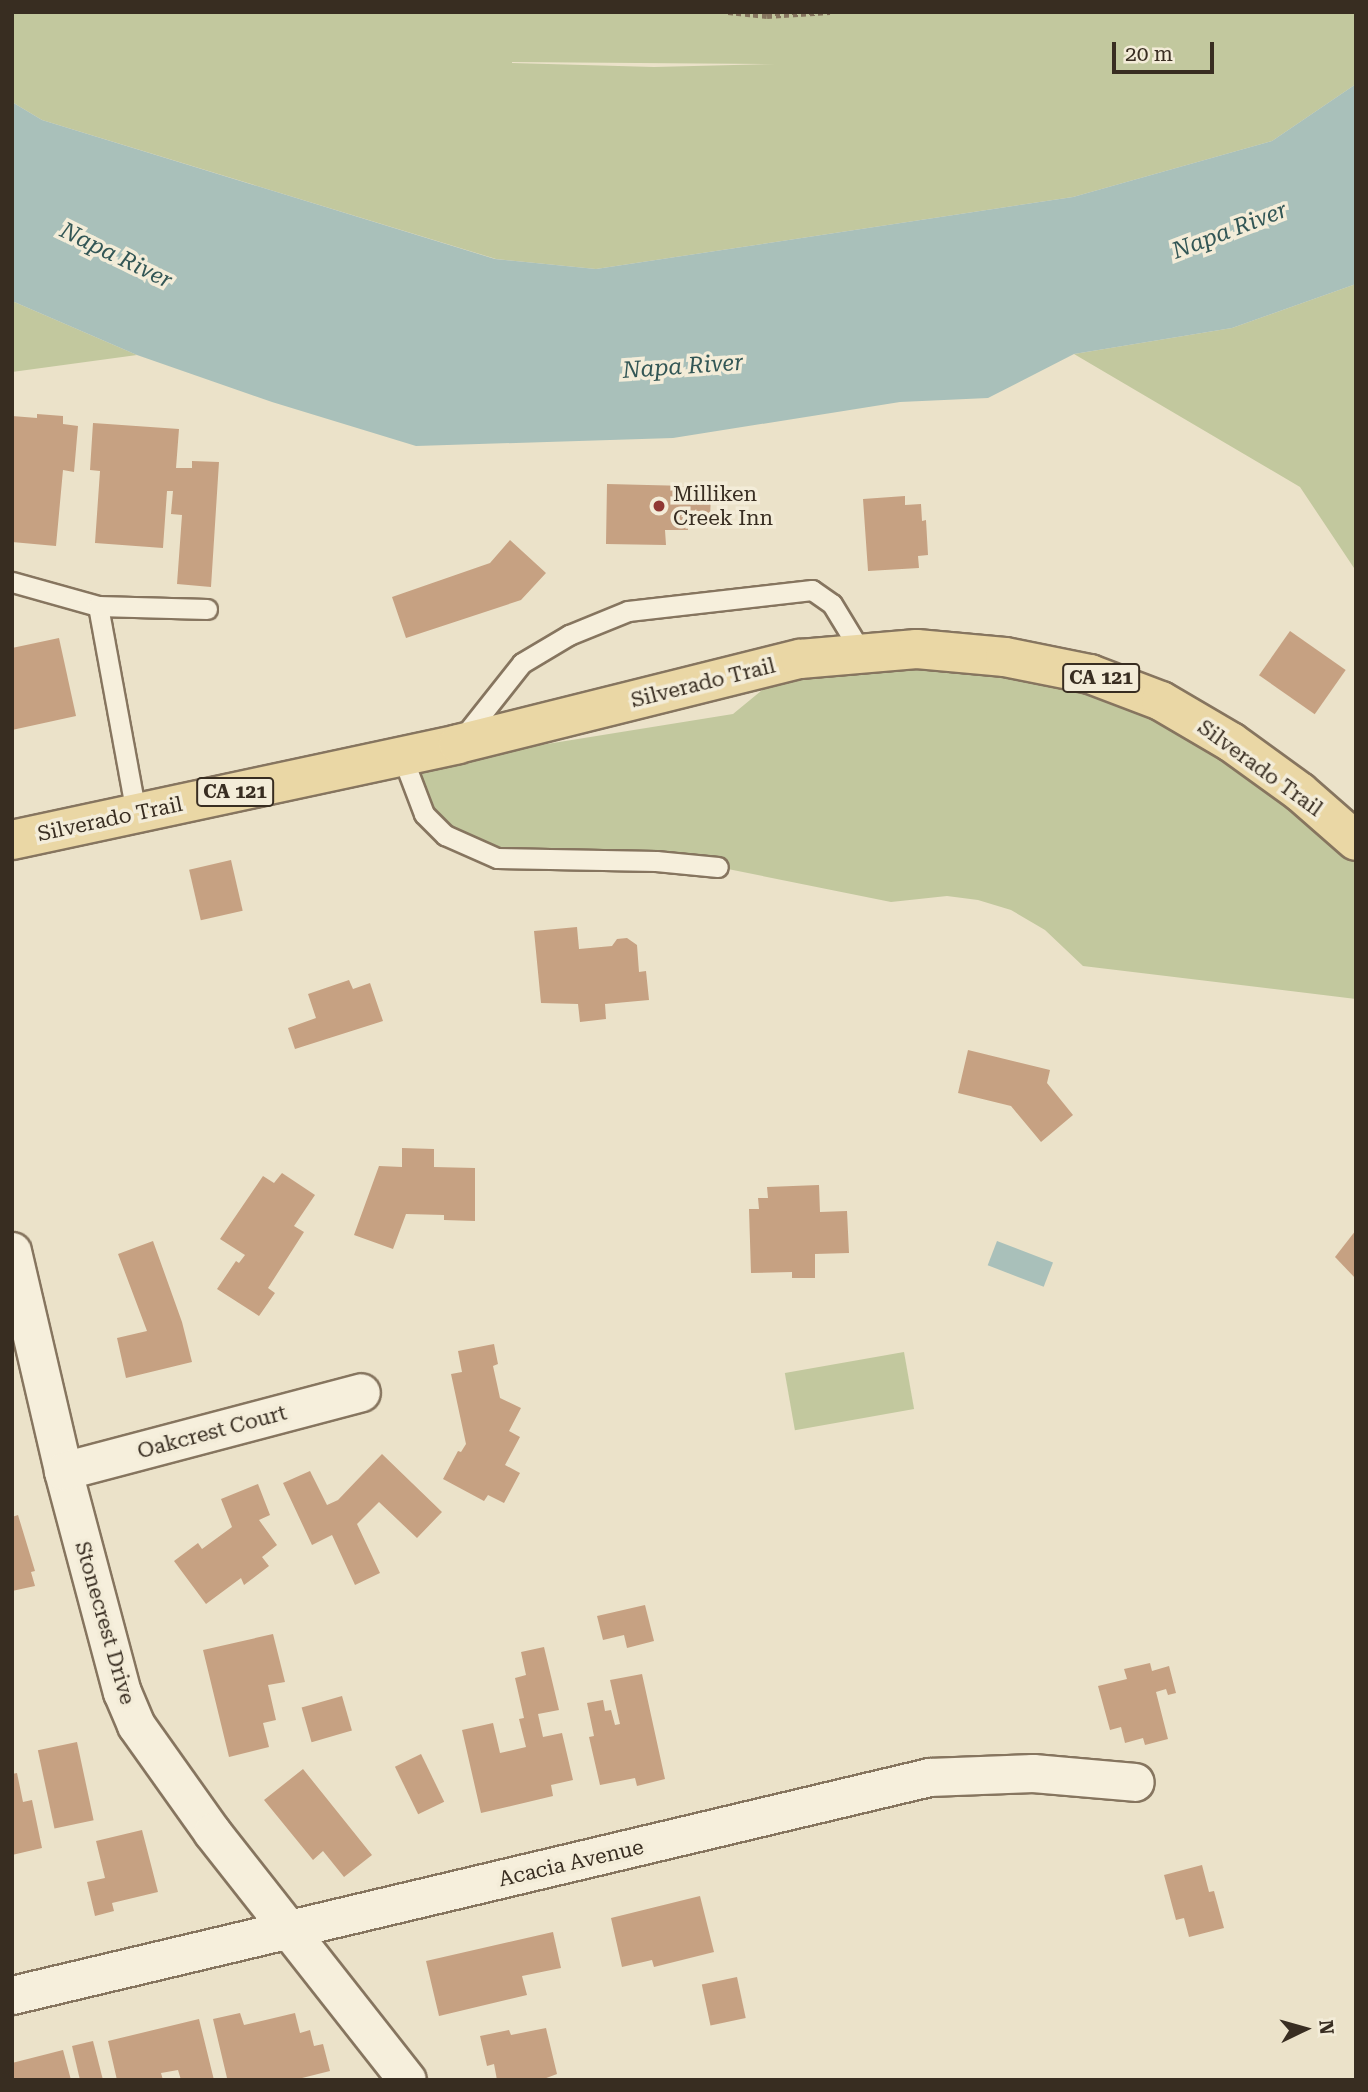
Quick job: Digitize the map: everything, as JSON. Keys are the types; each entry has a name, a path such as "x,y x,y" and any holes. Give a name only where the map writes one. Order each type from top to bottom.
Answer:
{"main road":[{"name":"Silverado Trail","path":"12,840 458,744 800,659 917,649 1005,657 1090,674 1161,701 1231,742 1280,777 1356,841"}],"street":[{"name":"Stonecrest Drive","path":"12,1251 63,1471 122,1692 136,1725 212,1832 407,2080"},
{"name":"Oakcrest Court","path":"63,1471 360,1392"},
{"name":"Acacia Avenue","path":"12,1994 929,1777 1033,1773 1135,1782"}],"lane":[{"path":"12,582 98,606 207,609"},
{"path":"458,744 522,663 569,635 628,611 812,590 832,604 863,655"},
{"path":"98,606 136,813"},
{"path":"402,756 424,814 445,835 487,854 546,861 656,861 718,867"}],"path":[{"path":"728,12 767,16 830,12"}],"green space":[{"path":"12,12 1356,12 1356,84 1272,141 1073,197 596,269 496,259 42,120 12,102","holes":["512,62 776,64 654,67"]},
{"path":"1356,284 1356,571 1300,487 1074,354 1232,328"},
{"path":"12,301 137,355 12,372"},
{"path":"800,659 1090,674 1356,841 1356,999 1083,966 1045,930 1011,910 978,900 947,896 891,902 718,867 546,861 445,835 398,768 733,714"},
{"path":"904,1352 914,1409 795,1430 785,1373"}],"water":[{"name":"Napa River","path":"1356,84 1356,284 1232,328 1074,354 988,398 900,402 673,438 416,446 272,402 137,355 12,301 12,102 42,120 495,259 596,269 1073,197 1272,141"},
{"path":"997,1241 1053,1263 1044,1287 988,1265"}],"building":[{"path":"37,414 63,416 63,424 78,426 74,472 63,470 56,546 12,542 12,416 37,418"},
{"path":"93,423 179,429 176,468 192,468 192,461 219,462 211,587 177,584 182,515 171,514 173,491 167,491 163,548 95,543 100,471 90,470"},
{"name":"Milliken Creek Inn","path":"607,484 688,486 687,493 711,493 710,518 688,518 688,530 665,530 666,545 606,544"},
{"path":"905,496 905,505 921,504 922,521 926,520 928,555 918,556 919,568 868,571 863,499"},
{"path":"510,540 546,573 521,600 406,638 392,597 490,563"},
{"path":"1290,631 1346,670 1315,714 1259,675"},
{"path":"59,638 76,716 12,730 12,648"},
{"path":"231,860 243,911 201,920 189,870"},
{"path":"577,927 579,949 612,946 617,939 627,938 637,945 639,972 646,971 649,1000 605,1004 606,1019 580,1022 578,1004 541,1003 534,931"},
{"path":"349,980 353,989 370,983 383,1021 295,1049 288,1028 316,1018 308,994"},
{"path":"968,1050 1050,1070 1047,1083 1073,1115 1041,1142 1011,1106 958,1093"},
{"path":"402,1148 434,1149 434,1167 475,1168 475,1221 444,1220 444,1215 406,1214 393,1249 354,1235 379,1166 402,1167"},
{"path":"282,1173 315,1195 294,1226 304,1232 268,1288 275,1293 259,1316 217,1289 236,1261 239,1263 245,1255 220,1239 263,1176 274,1183"},
{"path":"819,1185 820,1212 847,1211 849,1253 815,1254 815,1278 792,1278 792,1272 751,1273 749,1209 759,1209 758,1198 768,1198 767,1187"},
{"path":"1356,1230 1356,1279 1335,1257"},
{"path":"153,1241 182,1322 192,1362 126,1378 117,1338 147,1331 118,1254"},
{"path":"494,1344 498,1364 493,1366 500,1398 521,1408 509,1431 520,1437 505,1465 520,1473 504,1503 488,1495 484,1501 443,1479 458,1451 461,1452 466,1444 451,1374 462,1372 458,1351"},
{"path":"382,1454 442,1512 417,1538 379,1502 357,1524 380,1573 355,1585 332,1535 312,1545 283,1483 310,1471 327,1505 338,1500"},
{"path":"258,1484 270,1515 259,1520 277,1545 262,1557 269,1566 244,1585 241,1578 206,1604 174,1561 198,1543 202,1549 232,1527 221,1499"},
{"path":"18,1515 35,1571 31,1572 35,1586 12,1591 12,1517"},
{"path":"645,1605 654,1641 627,1648 624,1635 603,1640 597,1616"},
{"path":"273,1634 285,1682 268,1685 276,1720 263,1723 269,1747 229,1757 203,1650"},
{"path":"544,1647 559,1710 538,1714 543,1737 562,1733 573,1780 551,1785 553,1796 481,1813 462,1730 493,1723 500,1753 526,1747 519,1719 524,1718 515,1678 526,1675 521,1652"},
{"path":"1150,1663 1152,1671 1169,1666 1176,1693 1168,1695 1166,1689 1156,1692 1168,1739 1145,1745 1143,1738 1125,1743 1121,1727 1110,1730 1098,1686 1127,1679 1124,1669"},
{"path":"642,1674 665,1779 637,1786 635,1778 600,1785 589,1737 594,1736 587,1703 603,1700 605,1711 611,1710 615,1725 620,1724 610,1680"},
{"path":"342,1696 352,1731 312,1742 302,1708"},
{"path":"77,1742 94,1820 55,1829 38,1750"},
{"path":"421,1754 444,1802 418,1814 395,1767"},
{"path":"303,1769 372,1855 344,1877 323,1851 313,1860 264,1800"},
{"path":"17,1773 23,1802 32,1800 42,1848 12,1855 12,1774"},
{"path":"142,1830 158,1892 112,1903 114,1911 95,1916 87,1882 105,1878 96,1841"},
{"path":"1202,1865 1209,1892 1214,1891 1224,1928 1189,1937 1184,1918 1176,1920 1164,1875"},
{"path":"700,1896 714,1952 654,1967 652,1960 622,1967 611,1918"},
{"path":"553,1932 561,1968 522,1976 527,1995 439,2016 426,1961"},
{"path":"737,1977 746,2018 711,2026 702,1984"},
{"path":"240,2013 244,2025 295,2013 300,2033 310,2030 314,2046 323,2044 330,2071 294,2080 227,2078 213,2019"},
{"path":"199,2019 214,2080 181,2080 178,2070 161,2073 163,2080 117,2080 108,2041"},
{"path":"546,2028 557,2074 541,2080 497,2080 494,2064 487,2066 480,2036 509,2030 511,2035"},
{"path":"93,2041 103,2080 80,2080 72,2046"},
{"path":"63,2050 71,2080 12,2080 12,2063"}],"place":[{"name":"Milliken Creek Inn","path":"659,506"}]}
